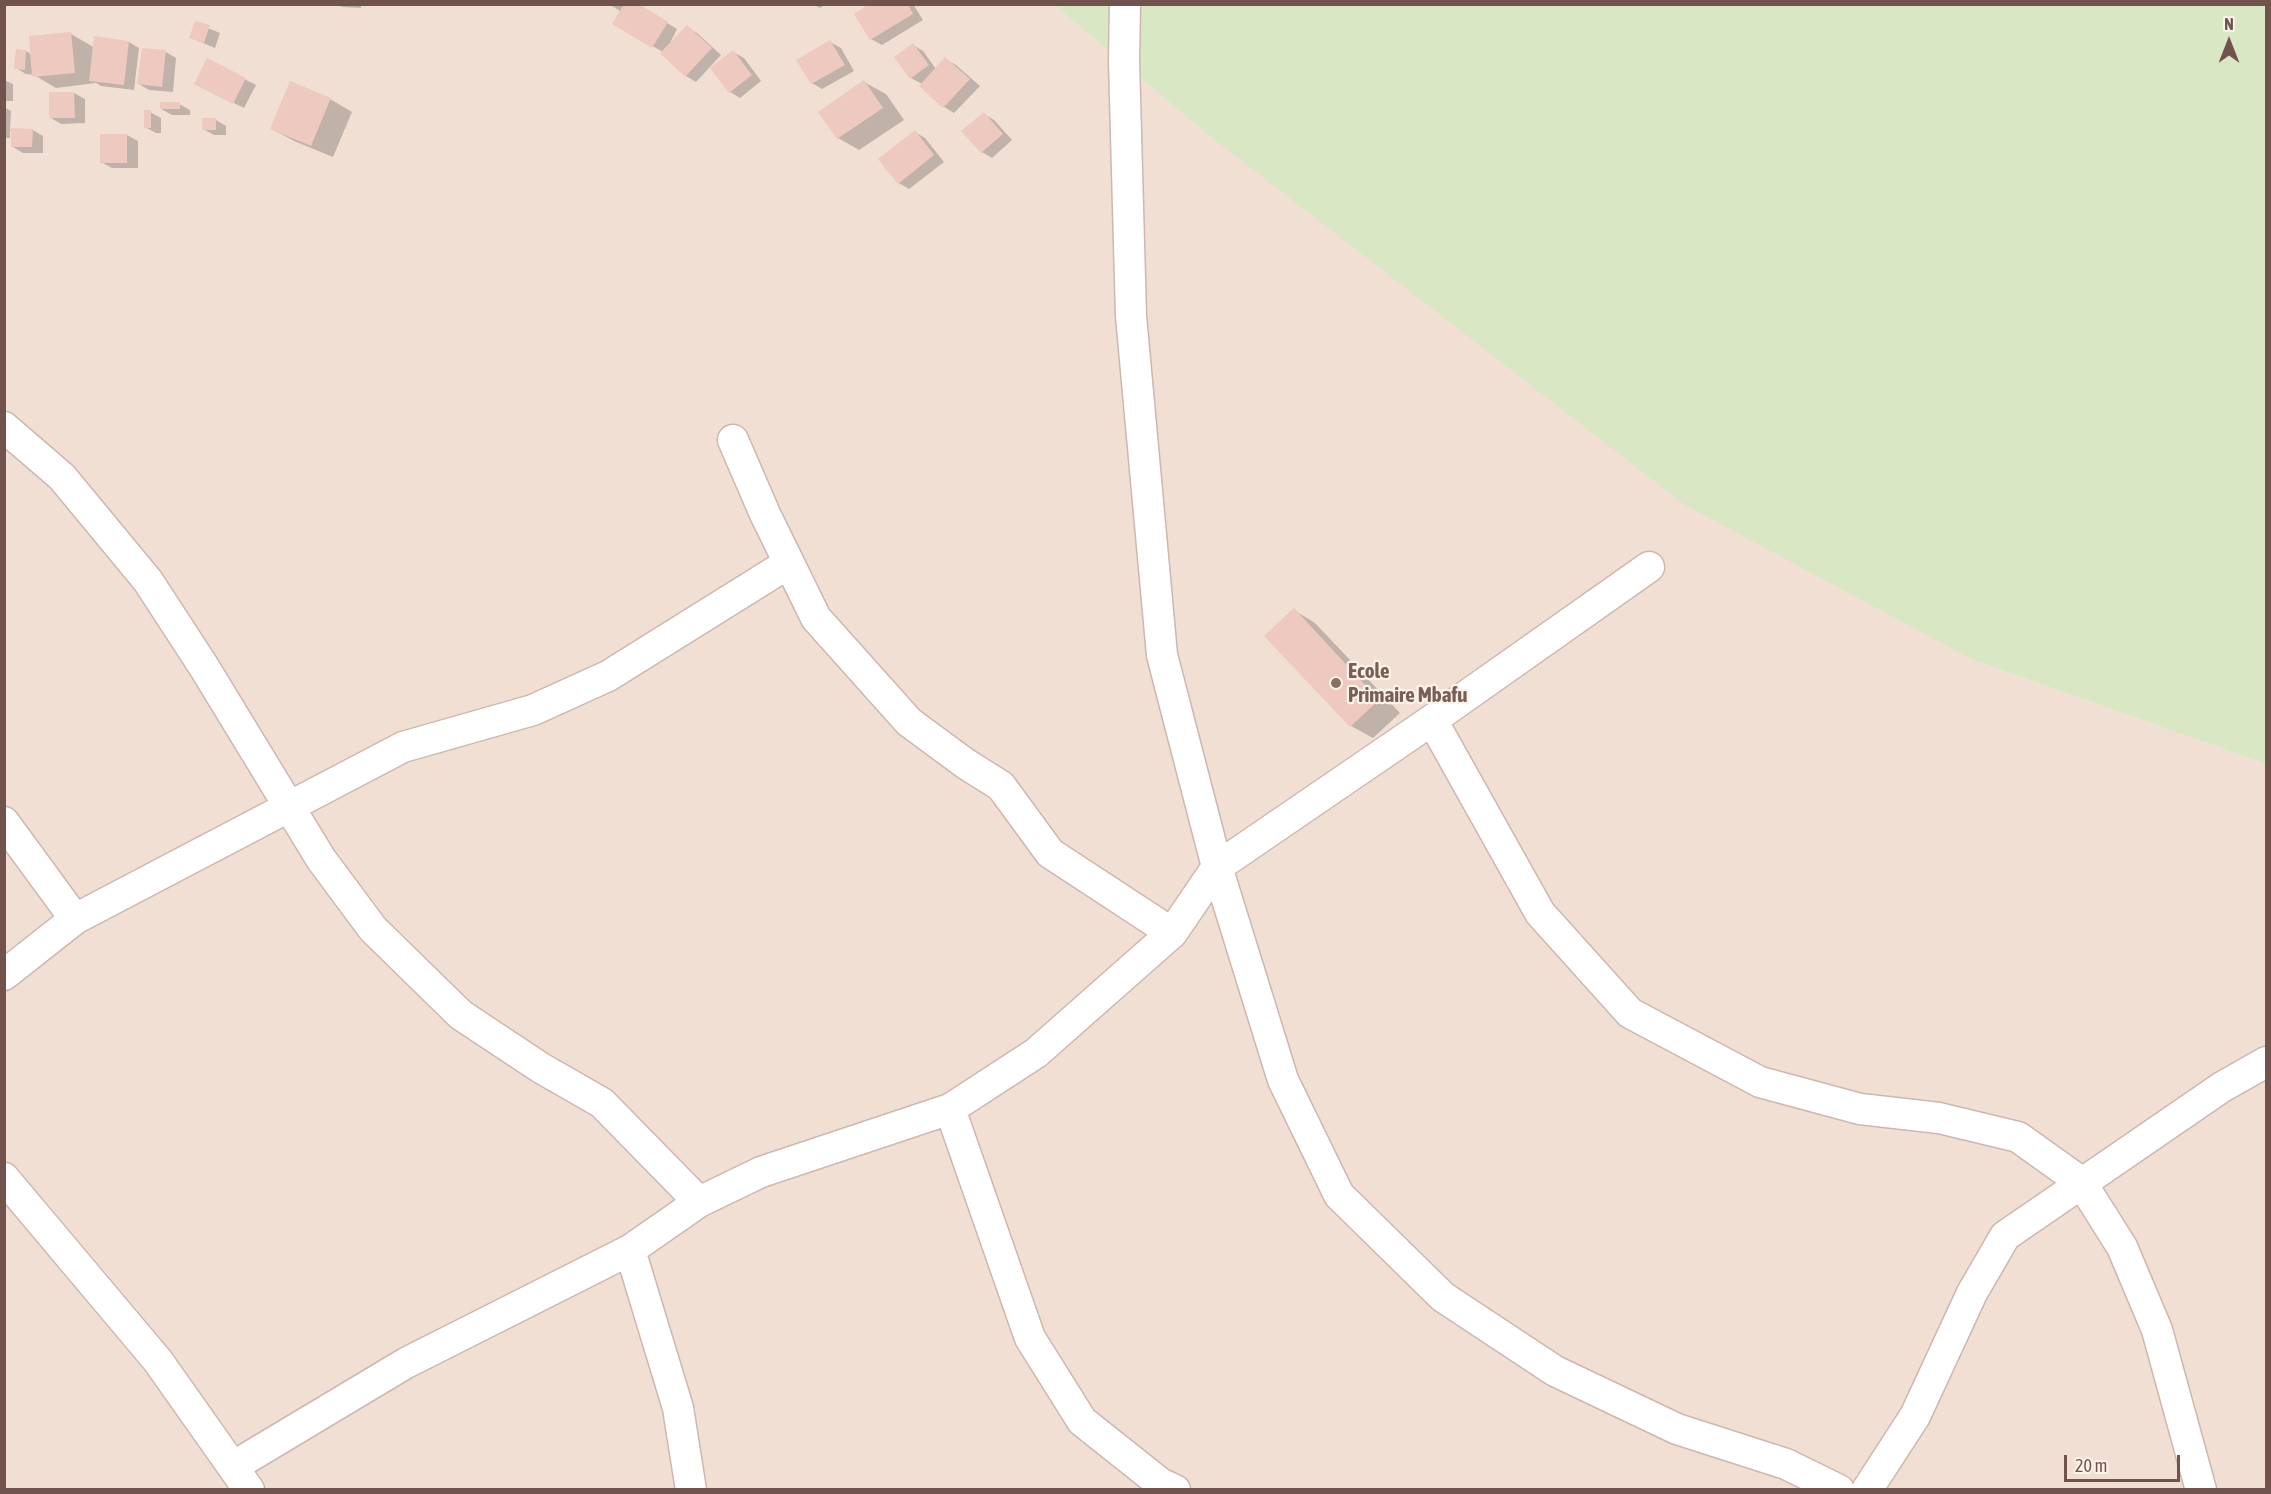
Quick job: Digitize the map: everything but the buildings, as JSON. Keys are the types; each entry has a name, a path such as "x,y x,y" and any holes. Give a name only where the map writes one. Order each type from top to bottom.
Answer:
{"street":[{"path":"1125,4 1124,61 1131,316 1162,655 1217,867 1283,1080 1339,1195 1443,1297 1555,1371 1677,1429 1786,1464 1839,1490"},
{"path":"4,427 62,477 148,581 321,859 373,929 461,1015 541,1068 602,1103 699,1202"},
{"path":"733,440 816,618 909,722 966,764 1001,786 1050,853 1172,933"},
{"path":"4,975 75,919 404,747 533,710 608,676 789,563"},
{"path":"4,1178 158,1361 242,1478 406,1363 630,1250 699,1202 761,1172 950,1109 1036,1053 1172,933 1217,867 1432,720 1649,567"},
{"path":"1432,720 1540,913 1630,1013 1760,1082 1860,1109 1939,1118 2018,1137 2081,1182 2122,1247 2157,1330 2201,1490"},
{"path":"4,822 75,919"},
{"path":"1867,1490 1915,1416 1972,1293 2005,1236 2222,1087 2266,1062"},
{"path":"950,1109 1030,1338 1082,1421 1160,1483 1175,1490"},
{"path":"630,1250 678,1408 691,1490"}],"shaded area":[{"path":"5,5 1054,5 1197,126 1973,660 2266,764 2266,1489 5,1490"}],"green space":[{"path":"1054,5 2266,5 2266,764 1973,660 1685,505 1197,126"}],"place":[{"name":"Ecole Primaire Mbafu","path":"1336,683"}]}
